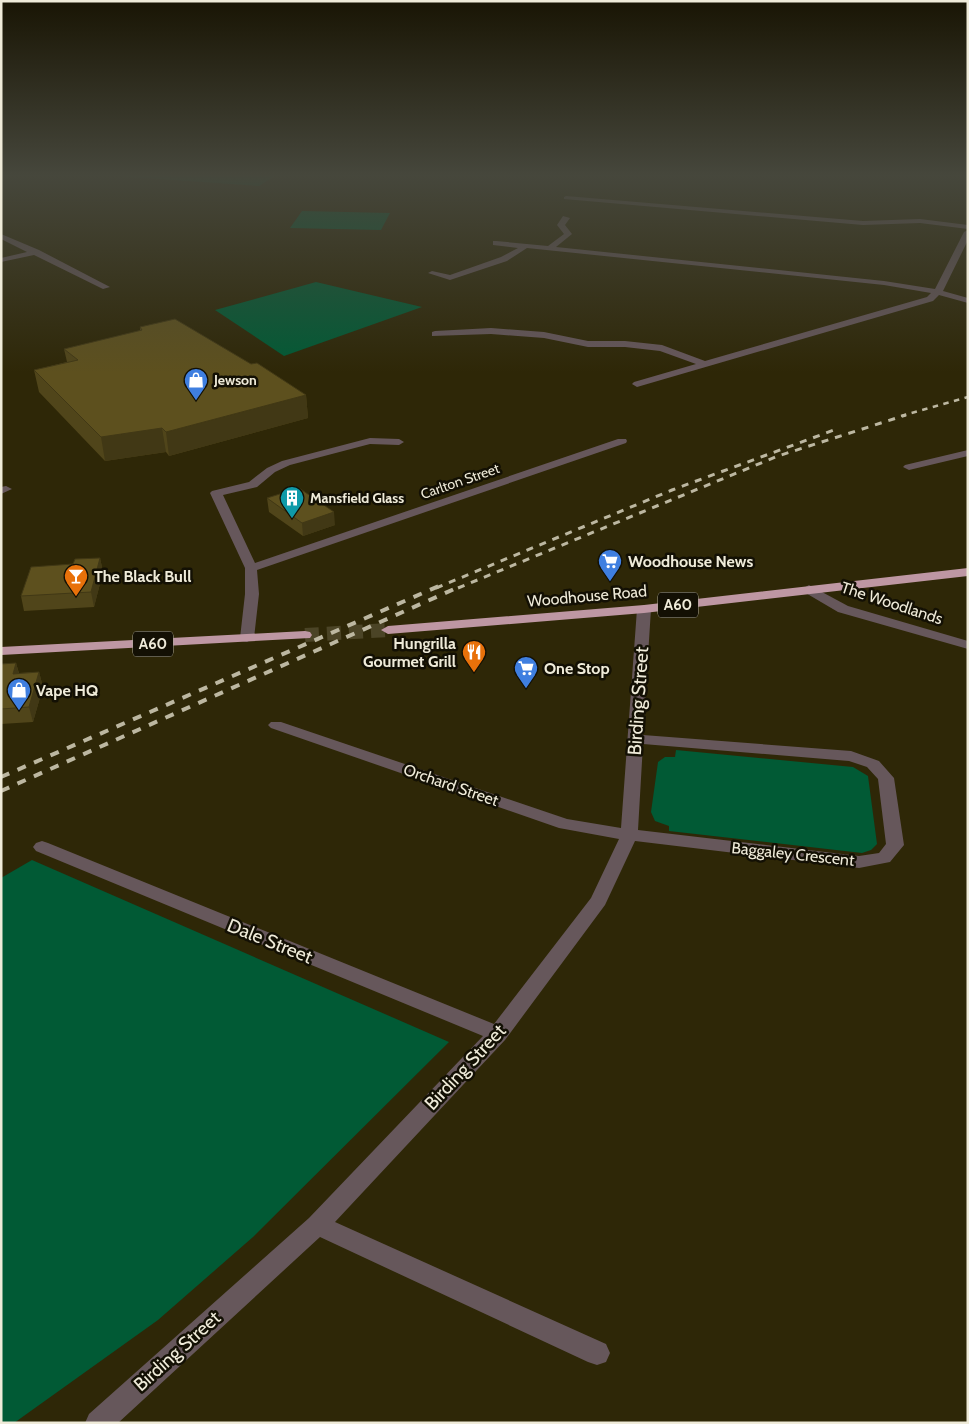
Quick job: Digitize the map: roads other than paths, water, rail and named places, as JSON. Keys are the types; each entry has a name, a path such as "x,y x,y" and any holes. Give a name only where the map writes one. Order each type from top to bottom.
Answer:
{"highway":[{"name":"Woodhouse Road","path":"388,630 644,610 809,589 968,572"},
{"name":"A60","path":"1,651 305,635"}],"street":[{"path":"11,240 106,287"},
{"path":"550,248 560,240"},
{"path":"637,384 930,299 938,292 964,240"},
{"path":"496,243 884,284 938,292 968,301"},
{"path":"432,273 450,278 504,260 526,246"},
{"path":"1,260 36,252"},
{"path":"435,334 491,331 544,335 588,344 625,344 662,348 705,364"},
{"path":"247,638 252,594 251,568 216,494 253,485 271,470 286,463 370,441 399,442"},
{"name":"Carlton Street","path":"251,568 622,441"},
{"path":"909,467 968,453"},
{"name":"The Woodlands","path":"809,589 843,609 968,645"},
{"name":"Birding Street","path":"98,1423 317,1225 498,1034 599,901 629,835 644,610"},
{"name":"Orchard Street","path":"276,725 565,824 629,835"},
{"name":"Baggaley Crescent","path":"629,835 859,862 884,858 895,845 886,778 873,764 851,756 635,739"},
{"name":"Dale Street","path":"42,847 498,1034"},
{"path":"317,1225 597,1353"}],"tunnel":[{"path":"305,635 388,630"}],"railway":[{"path":"901,416 968,397"},
{"path":"458,588 778,456 906,415"},
{"path":"436,588 672,490 834,430"},
{"path":"1,777 439,586"},
{"path":"1,791 461,586"}],"place":[{"name":"Jewson","path":"196,401"},
{"name":"Mansfield Glass","path":"292,519"},
{"name":"Woodhouse News","path":"610,582"},
{"name":"The Black Bull","path":"76,597"},
{"name":"Hungrilla Gourmet Grill","path":"474,673"},
{"name":"One Stop","path":"526,689"},
{"name":"Vape HQ","path":"19,711"}]}
